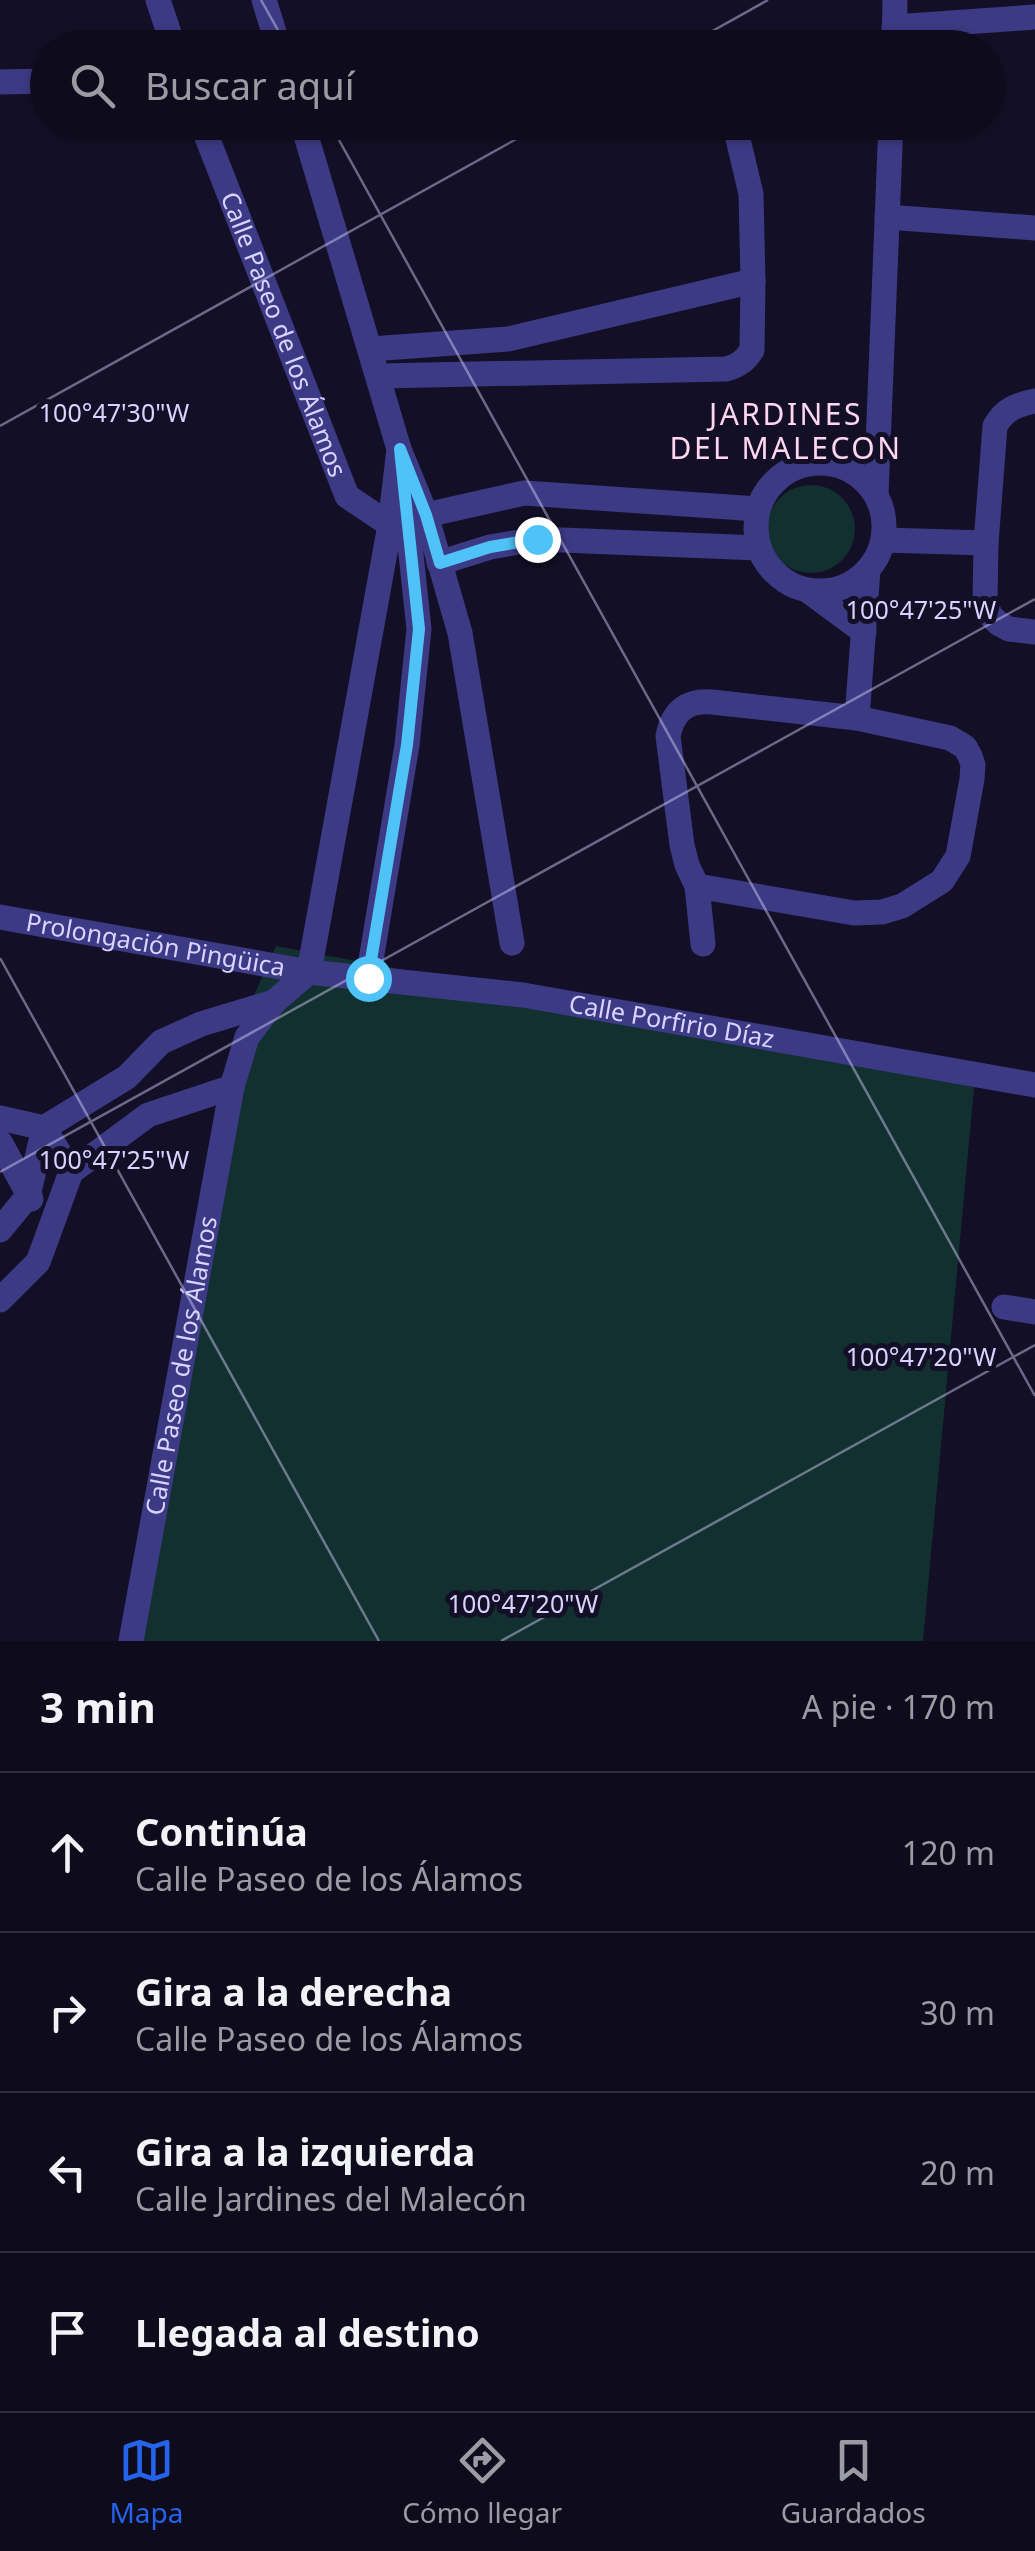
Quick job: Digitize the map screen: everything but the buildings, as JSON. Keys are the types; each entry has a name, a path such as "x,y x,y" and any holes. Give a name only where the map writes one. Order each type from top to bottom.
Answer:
{"street":[{"path":"158,0 168,30"},
{"path":"264,0 273,30"},
{"path":"894,30 896,0"},
{"path":"943,30 1035,17"},
{"path":"0,82 30,81"},
{"name":"Calle Paseo de los Álamos","path":"208,140 347,496 390,525"},
{"path":"307,140 400,449 426,515 460,632 512,944"},
{"path":"379,376 736,366 752,350 754,280 750,194 738,140"},
{"path":"856,718 868,570 883,540 883,517 876,495 890,140"},
{"path":"887,217 1035,228"},
{"path":"371,350 508,339 754,280"},
{"path":"508,339 512,375"},
{"path":"1035,401 1016,405 1002,414 995,426 986,544 986,601 990,614 1009,629 1035,632"},
{"path":"844,467 878,436"},
{"path":"309,972 390,525 400,449"},
{"path":"368,978 407,745 419,629 400,449"},
{"path":"864,632 807,590 786,582 770,567 759,548 756,528 758,509 767,490 782,474 802,465 823,462 844,467 862,478 876,495"},
{"path":"426,515 524,493 758,509"},
{"path":"440,563 490,547 537,539 759,548"},
{"path":"883,540 986,544"},
{"path":"807,590 830,591 851,584 868,570"},
{"path":"697,886 854,913 882,912 902,906 942,881 958,856 972,779 970,756 965,747 950,738 856,718 697,701 681,708 671,722 668,736 682,845 697,886 703,944"},
{"name":"Prolongación Pingüica","path":"0,917 309,972"},
{"name":"Calle Paseo de los Álamos","path":"131,1641 232,1087 248,1037 274,1002 309,972"},
{"name":"Calle Porfirio Díaz","path":"309,972 523,995 1035,1085"},
{"path":"0,1118 44,1128 126,1077 162,1042 201,1024 274,1002"},
{"path":"126,1077 148,1115"},
{"path":"0,1300 38,1262 72,1172 148,1115 232,1087"},
{"path":"44,1128 72,1172"},
{"path":"0,1230 28,1196 44,1128"},
{"path":"0,1142 28,1196 51,1228"},
{"path":"1004,1306 1035,1312"}],"green space":[{"path":"811,485 836,492 848,504 855,529 848,554 836,566 811,573 786,566 774,554 767,529 774,504 786,492"},
{"path":"276,946 975,1077 923,1641 132,1641 246,1013"}],"district":[{"name":"JARDINES DEL MALECON","path":"786,432"}],"route":[{"path":"368,978 407,745 419,629 400,449 440,563 490,547 537,539"}]}
